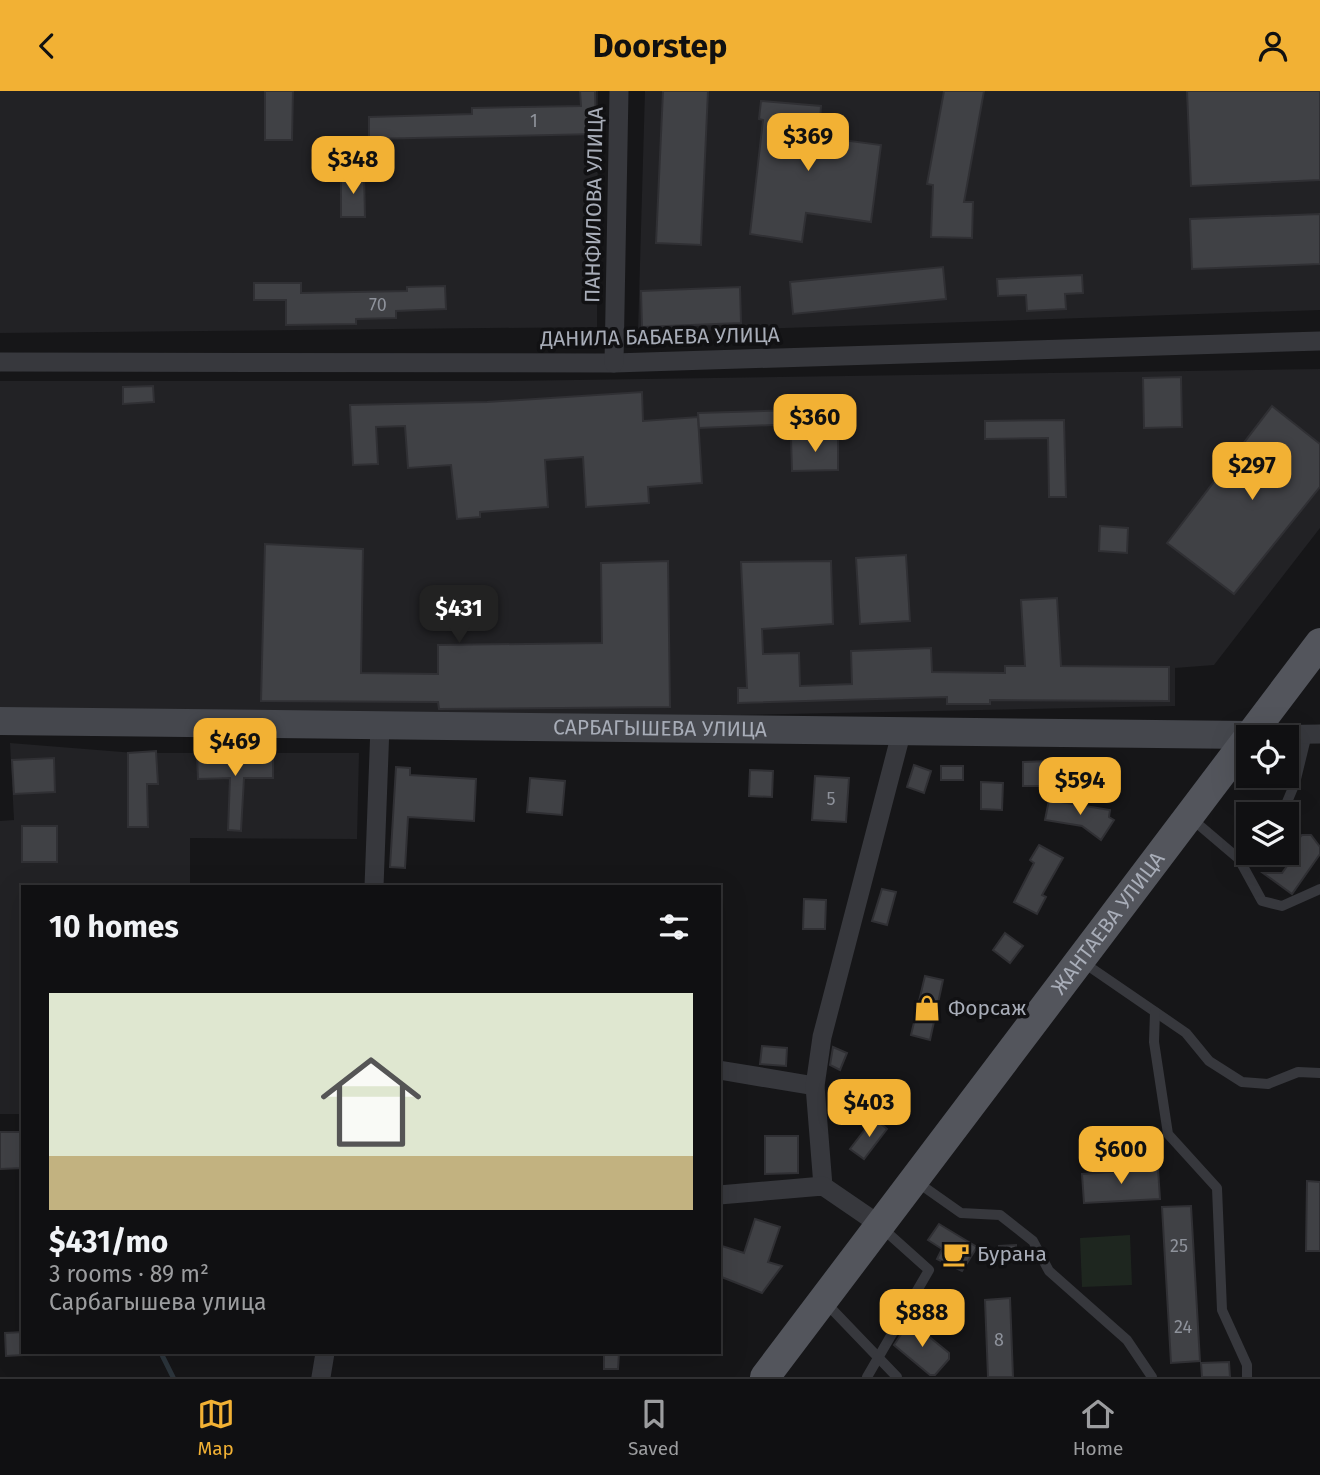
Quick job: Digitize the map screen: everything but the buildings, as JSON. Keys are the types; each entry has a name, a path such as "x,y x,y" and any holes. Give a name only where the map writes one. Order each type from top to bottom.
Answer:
{"main road":[{"name":"ЖАНТАЕВА УЛИЦА","path":"1258,725 1320,643"},
{"name":"ЖАНТАЕВА УЛИЦА","path":"767,1377 1236,754"}],"street":[{"name":"ПАНФИЛОВА УЛИЦА","path":"614,363 619,91"},
{"name":"ДАНИЛА БАБАЕВА УЛИЦА","path":"0,362 614,363 1320,341"},
{"name":"САРБАГЫШЕВА УЛИЦА","path":"0,721 902,730 1236,737"},
{"path":"374,885 380,726"},
{"path":"823,1187 815,1086 822,1037 902,730"},
{"path":"721,1070 815,1086"},
{"path":"721,1195 823,1187 880,1225"},
{"path":"321,1377 325,1354"}],"lane":[{"path":"1287,802 1314,734"},
{"path":"1189,817 1206,828 1239,859 1262,901 1282,906 1320,889"},
{"path":"1080,960 1186,1033 1209,1061 1242,1082 1268,1084 1298,1072 1320,1073"},
{"path":"1155,1012 1154,1042 1168,1134 1217,1188 1222,1310 1247,1364 1247,1377"},
{"path":"914,1180 961,1213 1000,1215 1033,1241 1049,1271 1127,1340 1152,1377"},
{"path":"867,1377 880,1359 929,1270 880,1225"},
{"path":"823,1300 897,1377"}],"shaded area":[{"path":"0,91 598,91 597,327 0,333"},
{"path":"645,91 1320,91 1320,310 638,333"},
{"path":"1320,369 1320,528 1214,665 1175,668 1175,706 593,718 0,711 0,381 508,381"},
{"path":"10,743 135,753 359,753 357,839 190,838 190,885 21,885 21,1114 0,1114 0,821 14,820"},
{"path":"1130,1235 1132,1285 1082,1287 1080,1238"}],"waterway":[{"path":"162,1354 173,1377"}],"place":[{"name":"Форсаж","path":"927,1008"},
{"name":"Бурана","path":"956,1254"}]}
